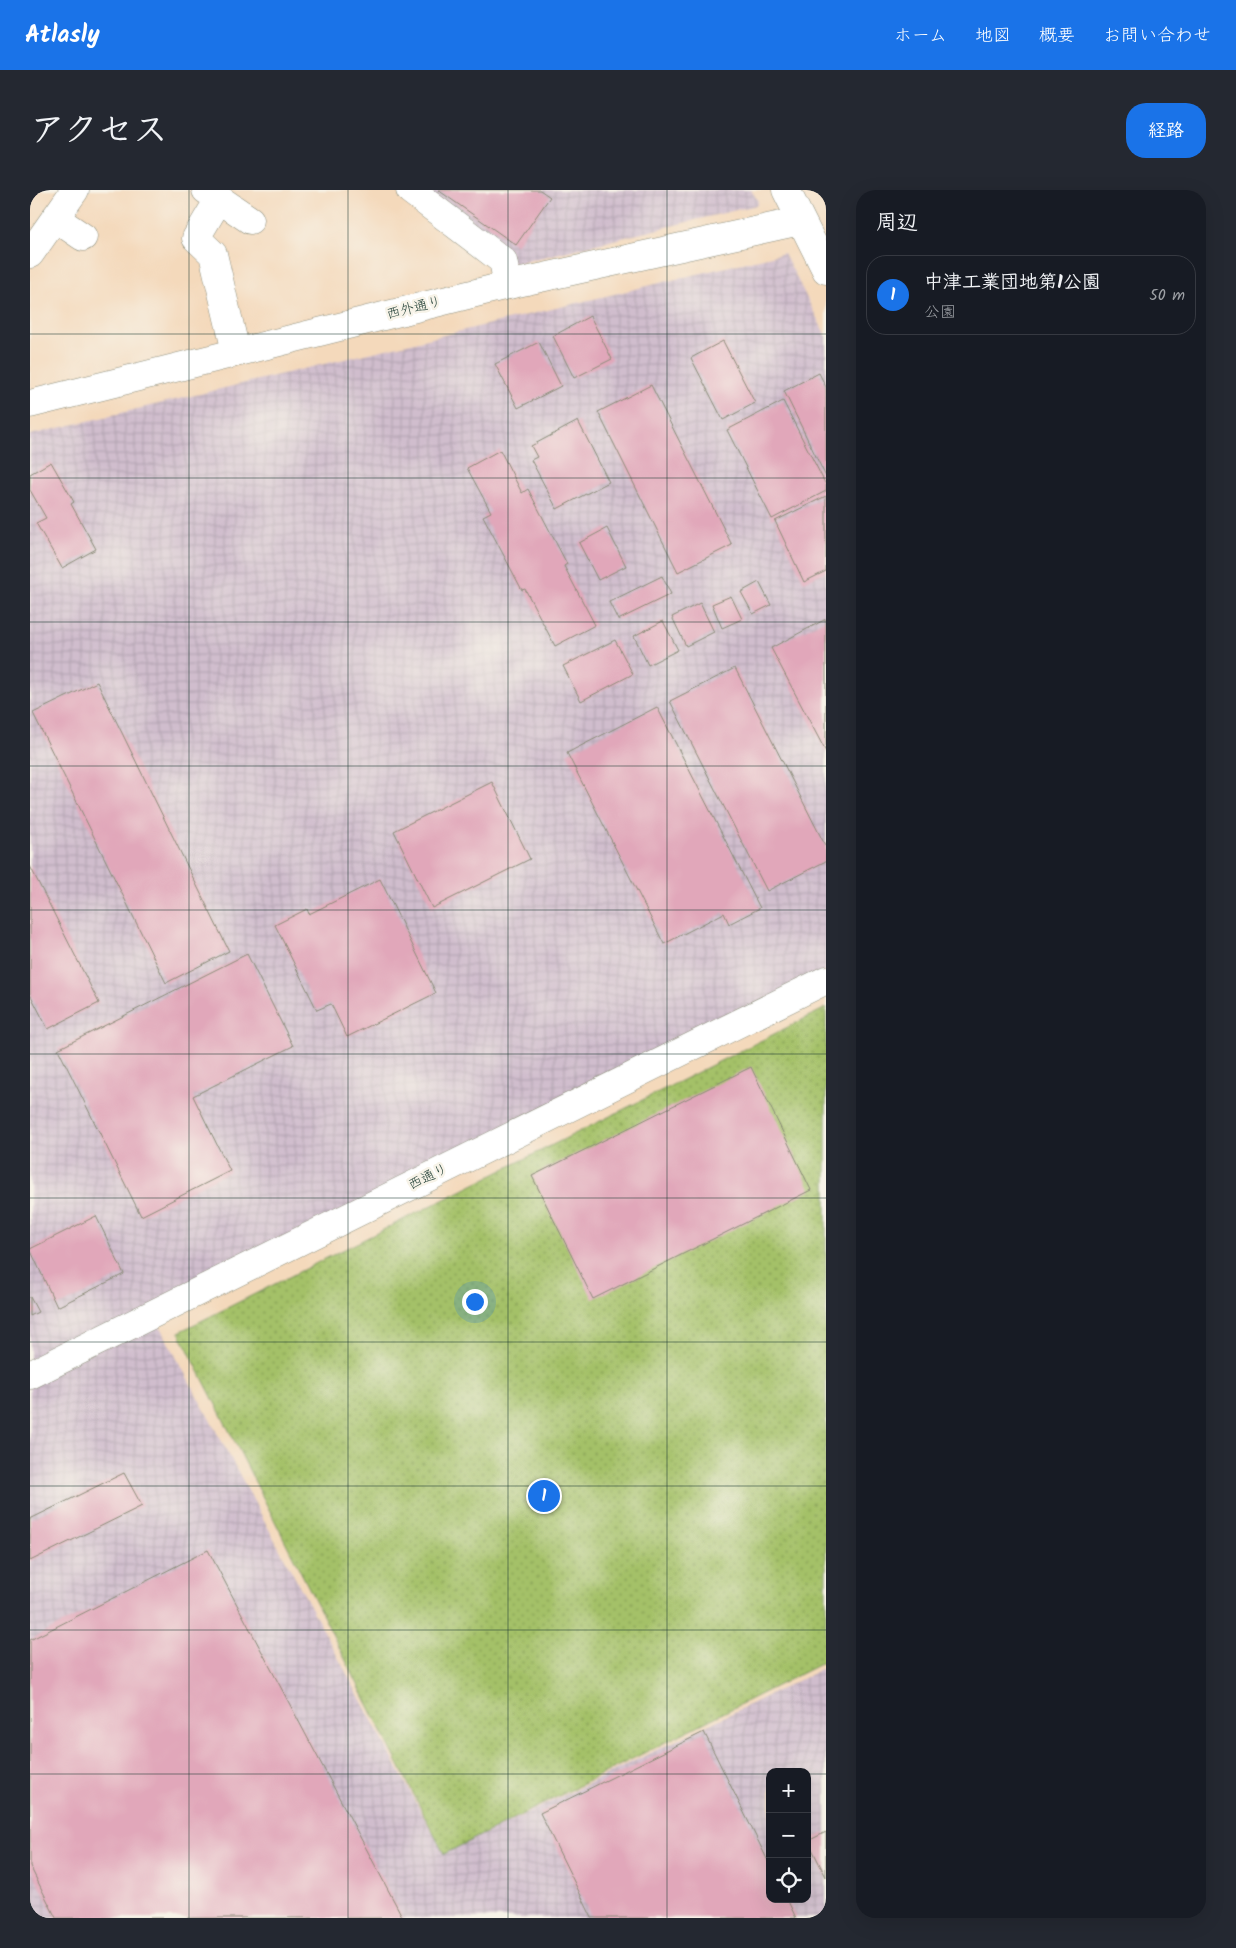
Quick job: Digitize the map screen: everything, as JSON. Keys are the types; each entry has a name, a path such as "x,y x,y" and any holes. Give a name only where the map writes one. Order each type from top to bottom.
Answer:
{"street":[{"path":"30,254 75,190"},
{"path":"410,190 504,260 508,285"},
{"path":"786,190 800,221 823,257"},
{"path":"236,352 213,254 196,238 212,195 250,220"},
{"path":"55,218 83,237"},
{"name":"西外通り","path":"30,404 508,285 800,221"},
{"name":"西通り","path":"30,1375 826,980"}],"shaded area":[{"path":"418,190 751,190 758,201 757,205 515,264"},
{"path":"784,253 826,336 826,970 153,1314 444,1854 826,1667 826,1918 30,1918 30,435"}],"green space":[{"path":"826,1008 826,1661 444,1854 179,1332"}],"building":[{"path":"438,190 540,190 550,197 516,245"},
{"path":"590,316 612,359 574,378 553,336"},
{"path":"723,341 755,403 723,420 691,358"},
{"path":"539,342 561,386 518,408 495,364"},
{"path":"819,373 826,387 826,477 784,391"},
{"path":"651,385 732,545 678,572 598,412"},
{"path":"783,401 826,485 826,491 772,519 727,430"},
{"path":"578,421 609,482 557,509 531,460 537,457 531,446"},
{"path":"500,450 522,493 528,489 567,564 564,566 595,625 555,646 525,589 522,590 483,516 491,512 467,468"},
{"path":"51,462 74,502 71,504 96,549 62,568 36,523 46,518 30,490 30,474"},
{"path":"826,496 826,571 804,582 775,521"},
{"path":"607,528 626,566 598,580 579,543"},
{"path":"662,576 671,594 618,620 609,602"},
{"path":"759,582 771,605 753,614 741,592"},
{"path":"731,596 742,619 722,628 712,604"},
{"path":"700,603 714,632 686,646 672,617"},
{"path":"826,619 826,752 771,648"},
{"path":"663,621 678,650 648,665 634,636"},
{"path":"615,640 633,674 581,701 563,666"},
{"path":"735,668 826,847 826,861 767,891 670,701"},
{"path":"97,682 229,951 166,983 33,713"},
{"path":"657,707 760,908 729,924 724,913 664,944 567,753"},
{"path":"492,782 530,859 432,908 394,831"},
{"path":"30,866 99,1003 48,1029 30,994"},
{"path":"380,879 436,993 347,1037 331,1004 317,1010 275,925 307,909 309,914"},
{"path":"247,954 293,1046 193,1096 230,1171 141,1216 58,1049"},
{"path":"751,1067 811,1190 593,1299 532,1176"},
{"path":"96,1216 124,1274 57,1307 30,1249"},
{"path":"30,1297 38,1312 30,1316"},
{"path":"124,1473 142,1506 30,1561 30,1519"},
{"path":"208,1550 403,1918 56,1918 30,1866 30,1640"},
{"path":"704,1732 766,1857 766,1903 789,1903 796,1918 592,1918 540,1813"},
{"path":"826,1832 826,1877 811,1847 811,1840"}],"place":[{"name":"中津工業団地第1公園","path":"544,1496"}]}
